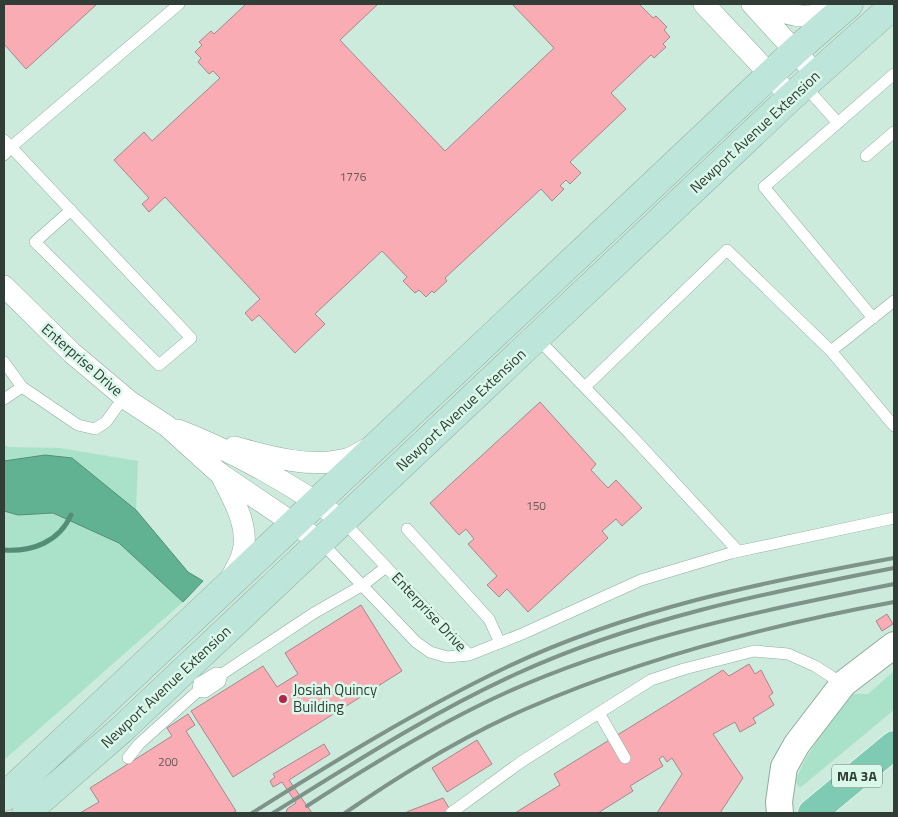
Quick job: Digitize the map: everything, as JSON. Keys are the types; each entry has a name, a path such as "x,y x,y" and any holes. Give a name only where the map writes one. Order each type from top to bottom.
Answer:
{"main road":[{"name":"Newport Avenue Extension","path":"4,797 794,52 849,4"},
{"name":"Newport Avenue Extension","path":"26,813 121,730 804,85 894,5"},
{"path":"51,813 121,730"},
{"name":"MA 3A","path":"819,811 894,745"}],"street":[{"path":"704,4 771,75 804,85"},
{"path":"752,4 794,52 804,85"},
{"path":"765,4 778,12 802,17 820,15 849,4"},
{"name":"Enterprise Drive","path":"4,286 72,353 124,397 167,426 219,473 296,522 322,542"},
{"name":"Enterprise Drive","path":"167,426 205,440 261,454 320,463 344,460 381,443"},
{"name":"Enterprise Drive","path":"205,440 318,502 344,521"},
{"name":"Enterprise Drive","path":"219,473 236,506 243,531 242,554 227,586"},
{"path":"780,813 779,802 784,767 797,744 843,684 894,644"}],"lane":[{"path":"71,210 35,242 159,365 191,338 71,210 6,147 179,4"},
{"path":"873,318 764,187 894,74"},
{"path":"804,85 838,123"},
{"path":"866,156 894,132"},
{"path":"585,387 727,250 831,352 894,426"},
{"path":"831,352 894,301"},
{"path":"537,338 738,551"},
{"path":"4,362 22,387 78,425 95,429 106,422 124,397"},
{"path":"4,399 22,387"},
{"path":"469,655 641,580 738,551 894,518"},
{"name":"Enterprise Drive","path":"344,521 469,655"},
{"path":"407,529 489,619 500,643"},
{"name":"Enterprise Drive","path":"322,542 416,642 430,652 447,657 469,655"},
{"path":"128,758 139,744 198,691 205,692 220,682 222,674 314,613 362,585 386,566"},
{"path":"451,813 521,762 651,680 716,659 754,650 788,654 815,666 843,684"},
{"path":"599,713 625,758"}],"shaded area":[{"path":"4,445 9,447 60,448 138,461 136,510 188,572 203,581 183,602 4,760"},
{"path":"45,455 72,458 136,510 188,572 203,581 183,602 119,543 53,513 18,515 4,511 4,461"},
{"path":"894,671 894,710 800,788 795,781 805,760 846,694 868,694"}],"building":[{"path":"4,4 97,4 26,69 4,44"},
{"path":"246,4 378,4 340,40 445,151 554,48 512,4 639,4 653,18 656,16 667,27 664,30 670,37 663,44 666,47 654,58 651,55 611,93 626,109 570,162 581,173 570,184 566,180 560,186 564,189 552,201 541,189 445,278 447,281 434,293 432,291 426,297 419,290 415,293 403,281 407,277 382,251 315,314 325,324 295,353 259,315 252,321 245,313 260,299 165,197 149,212 142,204 149,198 114,160 144,132 152,141 220,78 213,71 209,74 198,62 201,58 195,52 202,45 199,42 211,31 214,34"},
{"path":"540,402 596,464 591,470 608,488 616,480 642,508 622,526 616,519 602,531 608,538 528,612 507,589 499,597 487,585 497,576 468,544 474,539 466,529 459,535 430,503"},
{"name":"Josiah Quincy Building","path":"361,605 402,671 233,777 191,711 263,666 277,687 298,674 285,653"},
{"path":"887,614 893,624 882,631 876,621"},
{"path":"749,664 755,674 761,670 773,693 769,696 774,705 753,718 756,723 740,732 735,722 713,734 743,778 720,813 657,813 682,774 672,758 667,762 663,756 659,759 663,766 630,786 633,791 598,813 515,813 560,785 554,774 723,670 729,676"},
{"path":"188,714 195,725 186,731 236,811 232,813 80,813 99,802 90,788 172,736 167,728"},
{"path":"477,740 492,764 447,792 432,768"},
{"path":"324,744 330,754 289,780 312,813 286,813 287,809 296,803 282,782 273,787 270,781 275,777 273,774"},
{"path":"443,798 452,813 405,813 409,811"}],"waterway":[{"path":"4,550 25,549 44,543 59,532 71,515"}],"railway":[{"path":"252,813 346,755 442,700 507,667 553,647 649,613 697,600 795,577 894,558"},
{"path":"273,813 453,705 516,674 561,655 654,623 702,610 797,587 894,568"},
{"path":"307,806 389,755 452,719 523,685 574,665 680,632 733,618 894,584"},
{"path":"345,813 457,743 504,719 572,690 617,673 708,644 801,621 894,602"}],"place":[{"name":"Josiah Quincy Building","path":"283,699"}]}
